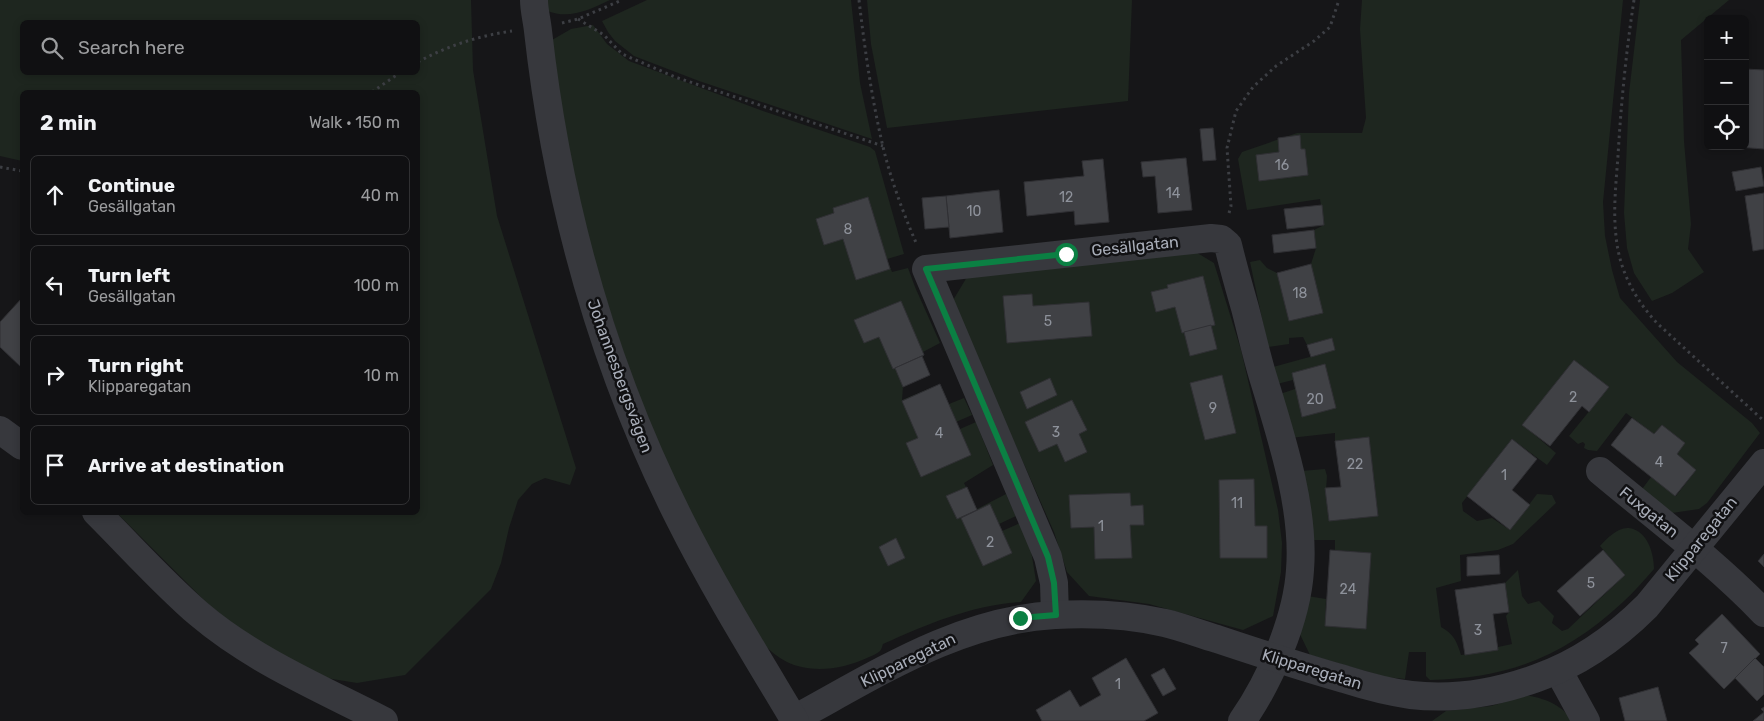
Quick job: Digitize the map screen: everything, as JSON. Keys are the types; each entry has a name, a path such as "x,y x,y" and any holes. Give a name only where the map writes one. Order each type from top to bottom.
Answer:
{"street":[{"name":"Johannesbergsvägen","path":"534,0 545,93 561,180 576,246 594,308 619,380 651,460 679,519 736,623 795,720"},
{"name":"Gesällgatan","path":"926,269 1211,238 1221,239"},
{"path":"1221,239 1228,245 1281,436 1297,512 1300,571 1293,613 1277,658 1242,721"},
{"path":"926,269 1048,557 1054,583 1056,615"},
{"path":"0,430 20,445"},
{"name":"Klipparegatan","path":"795,720 910,656 948,638 1020,618 1056,615 1128,617 1166,623 1380,690 1447,696 1487,692 1521,684 1558,670 1610,640 1628,625 1647,606 1764,463"},
{"name":"Fuxgatan","path":"1600,471 1694,548 1740,588 1764,613"},
{"path":"99,515 200,615 232,639 262,658 384,721"},
{"path":"1558,670 1586,721"}],"path":[{"path":"420,61 451,46 489,34 538,28 578,19 622,0"},
{"path":"859,0 867,67 883,146 901,206 926,269"},
{"path":"1221,239 1231,206 1227,148 1236,111 1253,87 1276,66 1314,41 1330,27 1339,0"},
{"path":"1634,0 1623,81 1615,207 1616,238 1623,266 1633,292 1643,309 1764,421"},
{"path":"578,19 604,35 622,54 675,77 883,146"},
{"path":"375,90 397,75"},
{"path":"0,167 20,171"}],"shaded area":[{"path":"0,0 471,0 473,70 497,216 576,468 570,485 545,478 532,484 518,500 501,563 491,589 405,675 357,683 326,678 272,653 210,606 119,515 420,515 420,90 20,90 20,161 0,156"},
{"path":"546,0 610,0 580,12 564,14 548,11"},
{"path":"647,0 851,0 860,83 872,139 699,81 634,56 615,41 602,21"},
{"path":"867,0 1132,0 1128,101 887,128 871,44"},
{"path":"1362,0 1623,0 1603,202 1605,236 1620,298 1677,362 1752,423 1760,433 1707,503 1699,509 1665,514 1640,492 1651,477 1676,496 1696,470 1677,454 1685,443 1662,425 1654,434 1626,413 1597,451 1584,448 1585,444 1583,442 1578,444 1569,436 1609,387 1574,360 1523,425 1556,453 1547,465 1512,439 1462,503 1463,511 1477,521 1492,518 1510,530 1537,494 1552,495 1556,503 1513,544 1498,550 1460,555 1461,581 1436,588 1441,627 1449,632 1454,639 1461,655 1498,650 1498,647 1512,644 1506,616 1509,612 1505,583 1518,570 1522,596 1528,604 1539,601 1554,616 1552,623 1562,631 1568,629 1625,575 1600,546 1621,529 1629,528 1636,530 1645,538 1651,550 1654,569 1623,602 1579,637 1557,650 1534,660 1510,669 1485,675 1430,680 1426,676 1426,652 1409,652 1405,679 1386,677 1310,655 1296,626 1307,596 1326,599 1325,626 1366,629 1371,553 1335,550 1335,540 1313,540 1301,471 1325,469 1329,521 1378,516 1369,437 1335,441 1335,433 1290,438 1280,394 1295,389 1293,380 1277,384 1273,367 1335,350 1332,338 1307,345 1303,337 1289,338 1289,344 1268,347 1250,262 1260,260 1267,268 1277,273 1289,321 1322,313 1311,264 1316,248 1314,230 1324,225 1320,199 1247,210 1238,159 1242,152 1297,133 1362,133 1366,118 1360,29"},
{"path":"1640,0 1729,0 1711,15 1704,15 1704,21 1681,40 1684,141 1691,224 1688,249 1704,272 1672,293 1652,301 1634,273 1627,248 1624,213 1629,93"},
{"path":"593,25 607,44 629,61 763,111 870,147 875,151 904,254 887,259 892,272 908,268 940,343 923,352 924,355 903,387 902,400 940,384 949,404 964,398 972,415 956,422 960,429 976,422 993,465 964,483 977,509 1006,494 1016,516 999,524 1002,531 1020,523 1030,544 1036,581 1021,602 967,611 916,629 883,644 880,651 876,654 858,662 827,669 807,668 787,662 754,635 663,458 629,369 599,278 569,160 552,40 571,29"},
{"path":"1194,251 1214,263 1241,350 1278,510 1282,543 1281,572 1273,616 1243,630 1149,604 1089,596 1067,572 1054,532 952,302 967,277"},
{"path":"1516,694 1533,696 1548,701 1562,709 1573,721 1432,721 1446,711 1491,706 1505,702"}],"building":[{"path":"1749,69 1764,70 1764,149 1749,148"},
{"path":"1213,128 1216,160 1203,161 1200,129"},
{"path":"1300,135 1301,149 1305,149 1308,175 1259,181 1256,155 1279,152 1278,138"},
{"path":"1186,158 1192,210 1158,213 1155,176 1143,177 1141,162"},
{"path":"1103,159 1109,222 1075,225 1074,211 1027,216 1024,182 1084,176 1082,161"},
{"path":"1761,167 1764,186 1736,191 1732,172"},
{"path":"999,190 1003,232 950,238 946,196"},
{"path":"1764,193 1764,249 1753,251 1745,196"},
{"path":"946,196 949,227 925,229 922,198"},
{"path":"868,197 890,269 856,280 843,239 824,245 816,219 834,213 833,208"},
{"path":"1322,205 1324,225 1287,229 1284,209"},
{"path":"1314,230 1316,248 1274,253 1272,235"},
{"path":"1311,264 1323,313 1289,321 1277,273"},
{"path":"1203,276 1215,325 1182,333 1175,307 1156,312 1151,292 1168,288 1167,285"},
{"path":"1032,294 1033,306 1089,302 1092,336 1007,343 1003,296"},
{"path":"20,300 20,366 0,347 0,322"},
{"path":"901,301 924,355 893,369 879,337 864,343 854,320"},
{"path":"1211,325 1217,349 1190,356 1184,332"},
{"path":"1332,338 1335,350 1311,357 1307,345"},
{"path":"922,356 930,375 903,387 895,368"},
{"path":"1574,360 1609,387 1589,412 1582,406 1550,446 1522,425"},
{"path":"1325,364 1336,408 1302,417 1292,373"},
{"path":"1222,375 1236,433 1205,440 1190,383"},
{"path":"1050,378 1057,395 1027,409 1020,392"},
{"path":"940,384 971,455 921,477 906,443 918,438 902,401"},
{"path":"1072,400 1087,430 1079,434 1087,452 1065,462 1057,444 1039,452 1025,422"},
{"path":"1632,418 1654,434 1662,425 1685,443 1677,454 1696,470 1675,496 1611,445"},
{"path":"1369,437 1378,516 1329,521 1325,488 1341,487 1335,441"},
{"path":"1512,439 1537,459 1512,490 1530,505 1510,530 1467,496"},
{"path":"1254,479 1255,526 1267,526 1267,558 1220,558 1219,480"},
{"path":"967,487 977,510 957,519 946,496"},
{"path":"1130,493 1131,506 1143,505 1144,525 1130,525 1132,558 1095,559 1094,527 1071,528 1069,495"},
{"path":"990,504 1012,553 983,566 961,518"},
{"path":"896,538 905,558 888,566 879,547"},
{"path":"1330,550 1371,553 1366,629 1325,626"},
{"path":"1603,550 1625,575 1580,616 1557,591"},
{"path":"1764,554 1764,567 1758,561"},
{"path":"1499,555 1500,574 1467,576 1467,557"},
{"path":"1505,583 1509,612 1493,614 1498,650 1465,655 1455,590"},
{"path":"1722,614 1760,654 1724,689 1689,653 1699,644 1695,640"},
{"path":"1126,658 1158,713 1144,721 1042,721 1036,710 1070,690 1080,707 1101,695 1092,678"},
{"path":"1755,658 1764,667 1764,694 1757,701 1735,678"},
{"path":"1164,668 1176,689 1163,696 1151,675"},
{"path":"1658,687 1667,721 1625,721 1619,698"},
{"path":"1764,712 1764,721 1753,721"}],"route":[{"path":"1020,618 1056,615 1054,583 1048,557 926,269 1066,254"}]}
